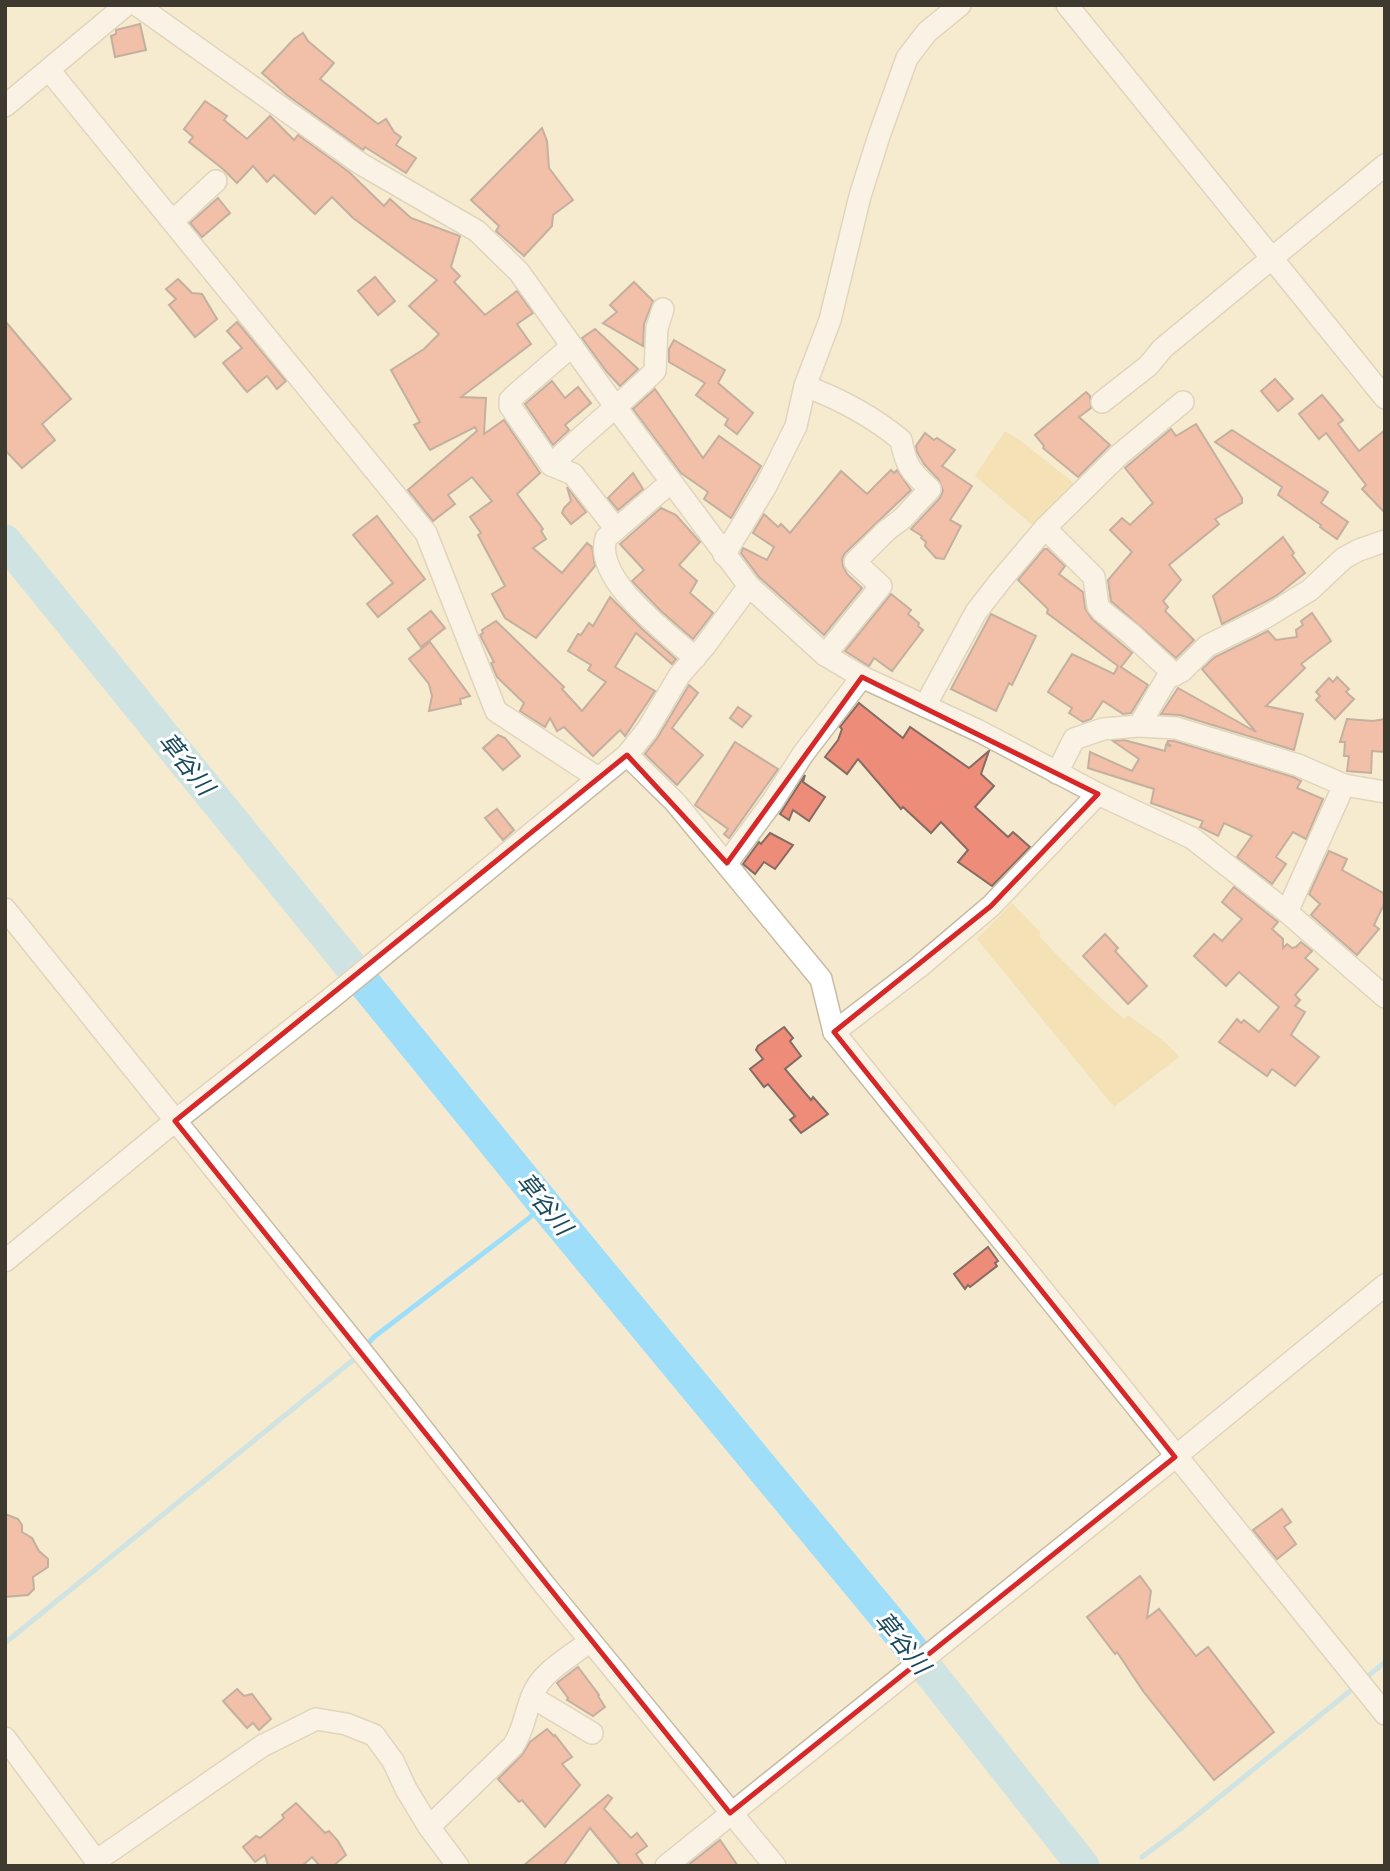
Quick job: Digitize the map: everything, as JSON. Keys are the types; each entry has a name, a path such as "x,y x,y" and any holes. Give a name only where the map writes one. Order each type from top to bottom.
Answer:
{"street":[{"path":"5,106 126,5"},
{"path":"137,5 361,164 477,231 519,272 749,586 825,655 862,677 1192,838 1287,912 1385,997"},
{"path":"724,555 766,486 796,426 805,386 830,320 860,196 878,136 907,58 927,32 960,5"},
{"path":"1067,5 1385,398"},
{"path":"50,70 426,533 496,711 598,778"},
{"path":"1102,402 1147,366 1163,348 1385,165"},
{"path":"173,221 216,181"},
{"path":"551,465 594,424 617,409 655,370 657,328 663,309"},
{"path":"572,346 510,400 510,406 551,465 573,474 616,529"},
{"path":"805,386 858,410 895,434 901,440 903,456 909,469 930,489 855,562 881,586 825,655"},
{"path":"925,706 976,612 1045,528 1119,455 1183,402"},
{"path":"671,482 606,538 604,545 612,573 629,598 695,658"},
{"path":"1045,528 1094,577 1098,606 1102,611 1137,638 1175,675"},
{"path":"1139,726 1167,678 1175,675 1208,646 1221,637 1266,617 1310,590 1344,558 1385,541"},
{"path":"5,1261 627,755 648,730 678,676 695,658 749,586"},
{"path":"727,863 773,801 803,754 862,677"},
{"path":"1057,773 1074,739 1103,729 1139,726 1176,728 1298,765 1344,785 1385,792"},
{"path":"627,755 675,803 727,863 821,979 834,1032 1385,1714"},
{"path":"1287,912 1344,785"},
{"path":"834,1032 919,967 991,906 1098,794"},
{"path":"5,909 370,1362 590,1641 775,1866"},
{"path":"666,1866 1175,1457 1385,1284"},
{"path":"429,1827 513,1746 522,1733 531,1697 544,1678 590,1641"},
{"path":"531,1697 592,1734"},
{"path":"5,1738 98,1863 262,1746 316,1719 346,1724 374,1735 393,1761 429,1827 458,1866"}],"highlighted area":[{"path":"862,677 1098,794 991,906 834,1032 1175,1457 730,1813 175,1121 627,755 727,863"}],"shaded area":[{"path":"1005,431 1080,488 1037,529 975,476"},
{"path":"1012,903 1041,933 1039,936 1102,999 1124,1019 1128,1015 1155,1034 1179,1057 1114,1107 977,939"}],"building":[{"path":"140,24 146,50 115,57 111,36 116,34 116,30"},
{"path":"303,33 308,41 334,63 320,79 378,124 386,119 394,132 401,137 396,145 416,158 406,173 365,147 363,150 287,95 262,73"},
{"path":"205,101 227,116 224,120 247,139 270,116 294,140 298,135 349,172 384,206 390,199 411,218 460,236 451,267 460,276 454,282 485,315 517,291 533,313 517,324 531,344 461,397 486,398 484,434 504,420 540,473 517,494 543,529 541,531 546,539 533,548 562,573 587,543 592,547 595,566 536,638 505,618 492,594 505,586 478,535 481,533 470,517 492,501 472,477 448,495 455,504 433,521 408,490 477,431 475,427 430,450 414,425 420,422 391,370 424,349 439,334 409,306 437,280 353,218 332,197 315,214 274,175 267,182 253,166 237,183 189,142 193,137 184,129"},
{"path":"542,128 547,141 549,168 573,200 553,215 552,226 524,256 496,231 499,226 471,200"},
{"path":"218,198 230,213 202,237 190,223"},
{"path":"375,277 395,301 378,315 358,291"},
{"path":"178,279 192,293 202,294 217,319 195,337 169,305 176,299 166,289"},
{"path":"634,282 653,301 644,324 643,346 603,323 617,312 610,305"},
{"path":"5,321 71,399 42,424 55,440 22,468 5,450"},
{"path":"237,322 286,381 277,389 267,376 247,392 223,363 242,348 227,331"},
{"path":"595,329 638,369 620,386 582,338"},
{"path":"674,340 725,370 718,383 753,413 737,434 725,425 728,419 696,395 705,383 669,362 669,349"},
{"path":"1275,379 1293,399 1278,411 1261,391"},
{"path":"552,381 565,398 578,387 591,403 565,425 569,430 553,445 525,404"},
{"path":"655,389 703,458 719,436 761,466 731,518 704,499 708,492 681,473 633,409"},
{"path":"1086,392 1090,396 1091,408 1079,417 1110,445 1078,477 1043,448 1035,435"},
{"path":"1322,395 1343,420 1338,424 1359,451 1385,430 1385,513 1362,489 1366,485 1326,433 1319,439 1299,414"},
{"path":"1196,424 1242,498 1242,503 1215,519 1219,524 1169,565 1181,580 1163,601 1168,607 1165,611 1194,640 1176,658 1111,601 1108,580 1132,552 1110,530 1122,518 1130,525 1153,503 1125,468 1171,429 1176,436"},
{"path":"1232,430 1328,492 1321,503 1348,522 1337,539 1278,495 1282,487 1215,442"},
{"path":"925,433 955,450 942,466 972,486 950,520 961,526 944,559 936,558 925,546 926,542 922,536 911,529 940,498 943,491 939,480 917,452 916,446"},
{"path":"891,470 894,473 897,470 911,490 845,553 843,566 847,574 862,588 824,635 759,577 741,553 743,548 767,560 774,547 753,533 764,514 778,527 781,524 790,533 841,471 867,494"},
{"path":"633,473 643,489 618,510 608,498"},
{"path":"567,487 586,512 571,524 562,513 571,501"},
{"path":"661,508 676,515 700,542 679,565 697,581 690,593 713,613 693,639 632,581 644,570 620,544"},
{"path":"377,516 425,579 378,617 367,604 393,583 353,535"},
{"path":"1283,537 1305,573 1276,596 1222,624 1213,596"},
{"path":"1044,549 1065,566 1059,574 1083,592 1085,608 1092,619 1132,653 1121,667 1148,685 1131,713 1123,714 1103,701 1091,719 1083,722 1069,713 1072,708 1048,692 1072,654 1114,674 1118,666 1047,613 1048,609 1018,580"},
{"path":"891,594 911,610 908,614 923,630 892,671 874,658 869,666 845,651"},
{"path":"610,597 676,659 672,664 636,633 615,667 655,691 625,736 620,730 593,756 564,727 557,731 550,718 545,727 520,711 524,703 497,677 491,663 494,662 480,635 482,630 496,621 564,687 562,689 582,711 606,682 588,670 591,665 568,651 578,634 581,635 589,623 593,626"},
{"path":"431,611 445,628 421,647 408,629"},
{"path":"1312,613 1331,641 1301,664 1305,668 1266,706 1303,714 1294,750 1180,715 1161,714 1178,688 1256,732 1202,669 1215,657 1268,631 1276,640 1297,637 1296,630 1303,625 1301,621"},
{"path":"991,614 1036,636 996,711 951,689"},
{"path":"430,642 470,696 460,699 461,704 429,711 432,696 429,684 409,659"},
{"path":"1337,677 1349,689 1346,692 1354,699 1335,719 1316,700 1320,696 1316,692 1329,678 1333,682"},
{"path":"689,685 698,693 672,728 703,755 677,785 645,754"},
{"path":"859,703 903,738 910,727 969,768 989,751 981,774 994,786 975,807 1008,837 1013,832 1030,847 992,886 958,862 968,850 941,822 931,833 903,807 901,809 858,759 847,774 825,757 838,740 842,729 840,727"},
{"path":"738,707 751,716 742,727 730,718"},
{"path":"1347,719 1385,719 1385,752 1372,751 1371,773 1347,771 1349,756 1344,756 1345,742 1340,742"},
{"path":"498,735 505,738 520,756 503,770 483,748"},
{"path":"1124,740 1165,751 1166,745 1171,746 1168,741 1174,741 1293,777 1301,781 1297,788 1323,799 1306,839 1293,832 1276,857 1286,864 1272,884 1237,857 1252,836 1224,823 1218,836 1200,827 1203,821 1151,803 1154,789 1088,768 1090,752 1132,771 1139,759 1113,741"},
{"path":"735,742 778,769 729,838 724,834 728,829 695,805"},
{"path":"805,775 803,782 825,797 809,821 793,810 789,820 780,814"},
{"path":"497,809 514,830 503,840 485,818"},
{"path":"770,833 793,845 775,869 764,862 755,874 743,864 759,842 761,844"},
{"path":"1329,851 1347,859 1342,870 1385,894 1385,902 1374,925 1379,929 1357,955 1311,915 1320,904 1309,894"},
{"path":"1234,887 1278,922 1272,929 1283,939 1283,948 1287,944 1292,948 1296,947 1301,942 1312,951 1305,958 1318,969 1295,995 1300,1000 1295,1006 1305,1012 1291,1035 1319,1057 1295,1086 1272,1069 1267,1076 1219,1042 1237,1019 1241,1023 1244,1020 1259,1032 1279,1007 1239,972 1226,986 1194,956 1214,934 1222,941 1242,919 1222,902"},
{"path":"1105,934 1118,948 1115,951 1147,986 1128,1004 1083,956"},
{"path":"784,1027 793,1038 790,1041 801,1056 785,1069 811,1100 813,1097 828,1114 801,1133 790,1120 795,1116 768,1084 764,1087 750,1069 763,1059 756,1050 758,1046"},
{"path":"988,1247 998,1261 995,1263 997,1266 965,1289 954,1274"},
{"path":"1282,1509 1291,1522 1284,1527 1296,1544 1277,1559 1253,1530"},
{"path":"5,1514 18,1519 22,1532 32,1538 39,1551 48,1559 48,1567 33,1577 34,1589 28,1595 5,1597"},
{"path":"1140,1576 1151,1591 1147,1618 1159,1609 1196,1656 1208,1647 1274,1732 1214,1780 1143,1691 1117,1652 1115,1654 1087,1617"},
{"path":"578,1667 605,1707 593,1716 567,1700 557,1683"},
{"path":"237,1689 244,1696 252,1694 271,1719 259,1730 253,1723 247,1728 223,1701"},
{"path":"547,1729 572,1757 562,1764 580,1785 545,1827 522,1800 519,1802 498,1779 522,1755 530,1742"},
{"path":"608,1795 612,1798 604,1809 631,1838 637,1833 647,1846 636,1854 644,1866 621,1866 590,1828 563,1866 523,1866"},
{"path":"296,1803 325,1833 329,1831 338,1841 346,1855 333,1866 320,1866 312,1857 302,1866 268,1866 265,1855 255,1862 243,1847 256,1836 260,1838 284,1818 282,1815"},
{"path":"720,1840 738,1866 687,1866"}],"waterway":[{"name":"草谷川","path":"5,541 544,1204 898,1632 1083,1866"},
{"path":"364,1348 374,1337 544,1204"},
{"path":"5,1643 358,1356"},
{"path":"1363,1680 1385,1662"},
{"path":"1142,1857 1355,1687"}]}
